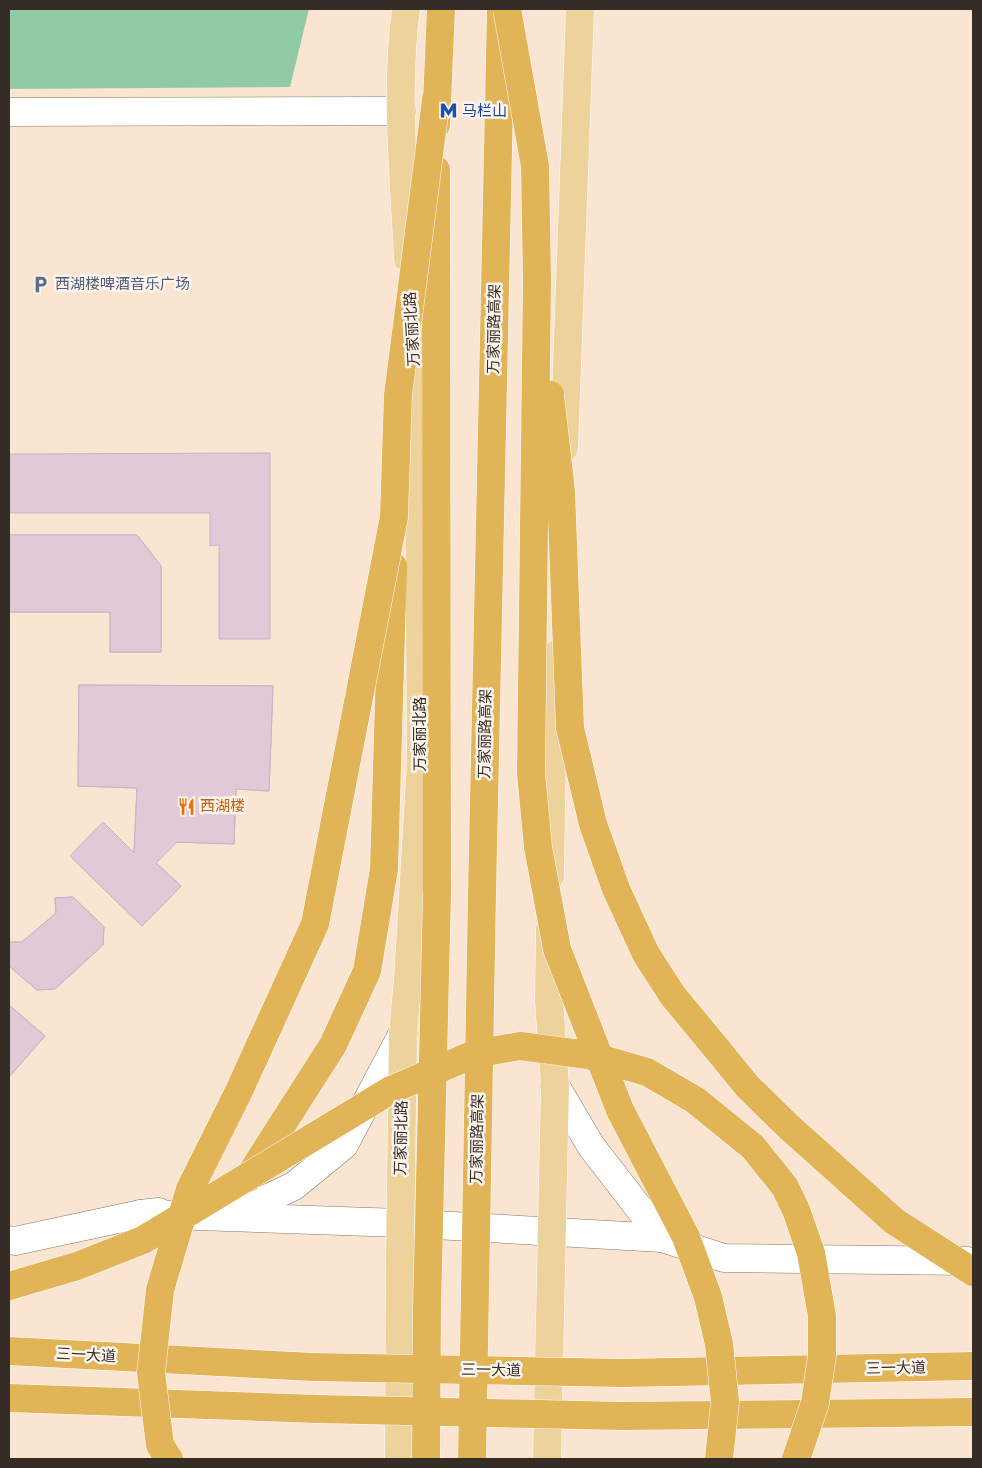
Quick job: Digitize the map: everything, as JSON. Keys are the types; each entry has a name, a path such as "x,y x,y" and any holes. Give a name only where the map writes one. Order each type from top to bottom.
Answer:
{"highway":[{"path":"426,1459 427,1307 437,894 436,100 441,9"},
{"name":"万家丽路高架","path":"472,1459 501,9"},
{"path":"507,9 535,166 537,280 531,773 538,847 557,949 620,1110 686,1237 708,1297 719,1344 725,1402 719,1459"},
{"path":"248,1178 333,1045 367,971 384,869 398,395 436,100"},
{"path":"537,280 561,491 570,728 593,824 616,889 646,954 673,996 748,1087 789,1127 894,1221 973,1272"},
{"path":"169,1459 160,1445 151,1373 160,1290 190,1189 239,1091 315,924 394,517"},
{"path":"9,1286 77,1266 143,1240 391,1090 474,1054 520,1046 588,1055 647,1072 695,1100 754,1147 785,1187 796,1210 811,1253 822,1316 822,1356 815,1404 796,1459"},
{"name":"三一大道","path":"9,1351 313,1367 621,1373 973,1366"},
{"path":"9,1398 318,1409 622,1416 973,1412"}],"main road":[{"name":"万家丽北路","path":"399,1459 403,1033 408,979 421,751 420,464 400,111 401,44 406,9"},
{"path":"547,1459 555,1085 549,1000 552,746 580,9"},
{"path":"9,112 400,111"},
{"path":"9,1240 15,1241 141,1214 251,1206 294,1186 344,1145 403,1033"},
{"path":"555,1085 591,1146 662,1238"},
{"path":"141,1214 400,1223 662,1238 724,1258 973,1261"}],"green space":[{"path":"9,9 309,9 290,87 9,89"}],"building":[{"path":"270,453 270,639 219,639 219,545 210,546 210,513 9,513 9,454"},
{"path":"9,535 137,535 161,566 161,652 110,652 110,612 9,612"},
{"path":"9,535 137,535 161,566 161,652 110,652 110,612 9,612"},
{"name":"西湖楼","path":"79,685 273,686 269,791 236,789 234,844 177,842 156,863 181,886 142,926 70,856 103,822 134,853 137,788 78,786"},
{"name":"西湖楼","path":"79,685 273,686 269,791 236,789 234,844 177,842 156,863 181,886 142,926 70,856 103,822 134,853 137,788 78,786"},
{"path":"73,897 104,927 103,945 55,989 37,990 9,966 9,942 22,942 56,913 55,898"},
{"path":"73,897 104,927 103,945 55,989 37,990 9,966 9,942 22,942 56,913 55,898"},
{"path":"9,1005 45,1036 9,1077"},
{"path":"9,1005 45,1036 9,1077"}],"place":[{"name":"马栏山","path":"448,111"},
{"name":"西湖楼啤酒音乐广场","path":"41,284"},
{"name":"西湖楼","path":"186,806"}]}
